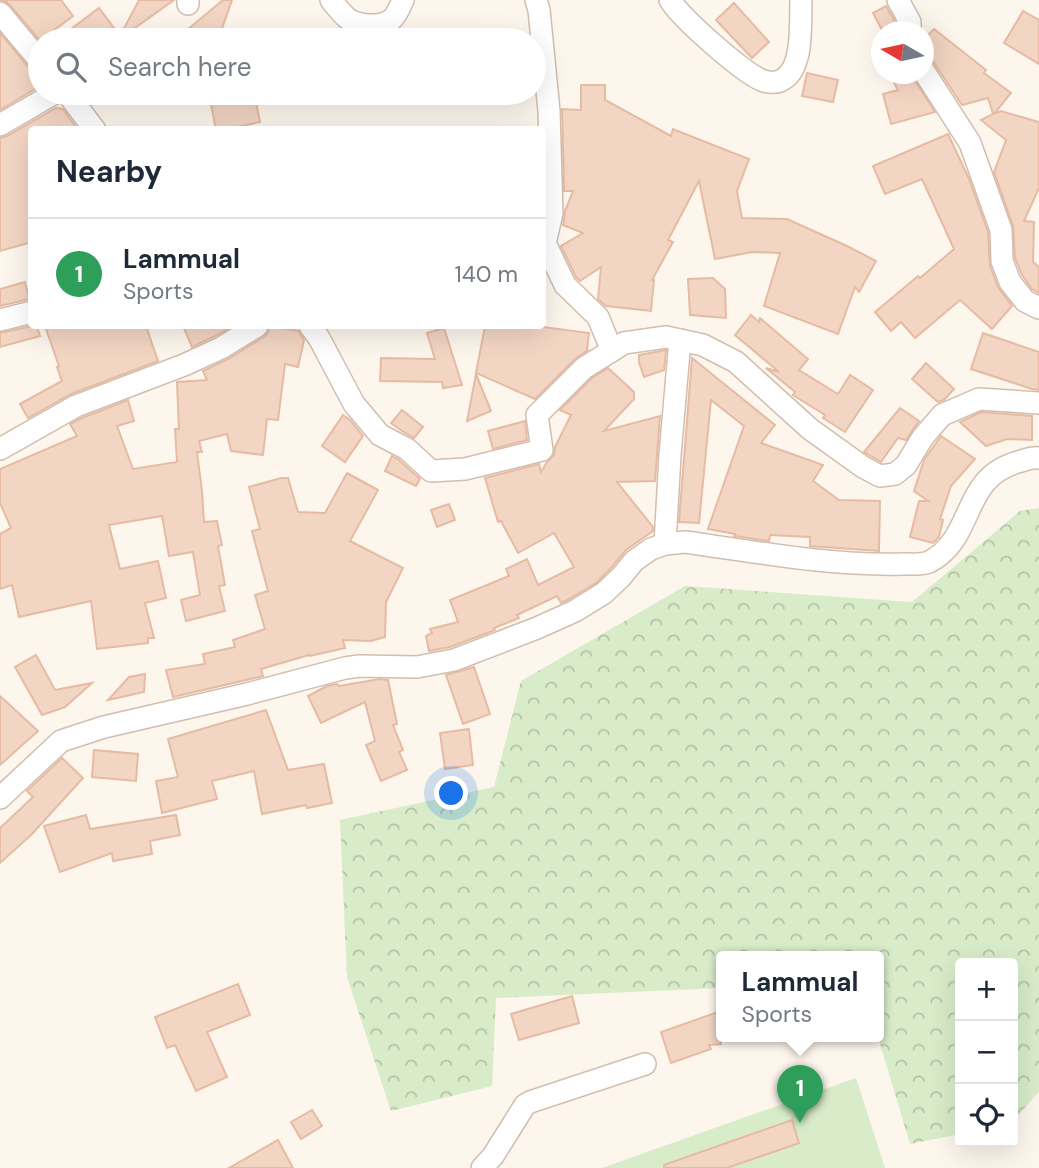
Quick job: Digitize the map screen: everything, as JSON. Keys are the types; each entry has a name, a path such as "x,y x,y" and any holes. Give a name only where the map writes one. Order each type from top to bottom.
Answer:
{"street":[{"path":"331,0 344,16 353,22 378,25 389,22 403,0"},
{"path":"536,0 541,28"},
{"path":"670,0 699,32 747,71 763,80 775,82 785,78 799,53 801,0"},
{"path":"898,0 909,21"},
{"path":"0,13 28,47"},
{"path":"546,74 550,111 552,213 546,239"},
{"path":"932,84 970,143 1001,230 1002,261 1010,282 1025,301 1039,308"},
{"path":"0,125 34,105"},
{"path":"76,105 91,126"},
{"path":"546,245 565,285 598,317 612,351"},
{"path":"0,320 28,314"},
{"path":"0,449 76,406 184,365 221,348 252,329"},
{"path":"312,329 354,404 380,435 407,449 430,471 465,469 542,450 537,415 584,368 624,343 666,337 703,345 736,362 810,429 880,476 895,474 905,465 923,437 942,415 979,400 1039,403"},
{"path":"665,544 680,340"},
{"path":"0,798 61,741 104,727 345,668 417,667 454,660 575,611 604,593 634,561 651,549 665,544 685,542 867,565 927,563 946,550 958,533 980,488 992,474 1010,464 1033,457 1039,458"},
{"path":"481,1168 493,1156 525,1105 645,1064"}],"green space":[{"path":"1039,508 1039,1091 1018,1116 1018,958 955,958 955,1135 910,1144 879,1042 884,1042 884,951 716,951 716,988 496,998 492,1086 391,1111 347,977 340,820 494,787 521,681 685,586 912,602 1020,511"},
{"path":"856,1078 885,1168 602,1168"}],"building":[{"path":"0,0 61,0 73,16 57,28 29,28 5,1"},
{"path":"139,0 174,0 135,28 124,28"},
{"path":"223,0 232,0 222,28 189,28"},
{"path":"734,3 769,42 752,58 716,20"},
{"path":"886,6 895,21 877,21 873,13"},
{"path":"99,8 114,28 72,28"},
{"path":"1023,11 1039,20 1039,64 1004,43"},
{"path":"934,29 1011,93 994,114 1001,111 1039,122 1039,188 1024,221 1034,222 1033,262 1039,267 1039,293 1032,289 1022,275 1015,258 1013,226 994,172 1006,140 981,120 993,114 988,98 962,105 934,63"},
{"path":"0,33 28,67 28,93 0,110"},
{"path":"807,73 838,80 833,102 802,96"},
{"path":"895,84 917,84 935,112 891,124 883,94 898,90"},
{"path":"581,85 605,85 605,100 671,136 673,129 749,159 737,191 742,218 787,219 876,261 859,292 855,287 838,334 764,306 780,253 752,252 715,259 699,181 668,240 673,242 652,280 651,311 606,306 598,299 601,267 580,281 561,246 583,233 563,225 573,191 564,191 562,109 581,110"},
{"path":"211,105 256,105 260,122 242,126 215,126"},
{"path":"56,108 63,109 75,126 28,126 28,243 0,251 0,138"},
{"path":"948,134 969,179 988,232 990,266 998,287 1012,306 992,329 960,300 915,338 901,322 891,331 875,312 954,249 922,179 885,194 873,166"},
{"path":"713,278 725,289 726,318 690,315 688,279"},
{"path":"25,282 28,299 0,306 0,289"},
{"path":"751,315 759,322 760,318 808,359 799,370 838,394 850,375 873,390 845,432 823,418 825,415 793,395 795,392 766,368 779,372 735,335"},
{"path":"28,327 38,329 40,336 0,347 0,333"},
{"path":"546,327 589,333 588,350 575,359 535,399 476,373 484,329"},
{"path":"46,329 147,329 158,361 71,394 28,418 20,404 62,381 57,367 59,366"},
{"path":"184,329 228,329 215,336 192,347"},
{"path":"269,329 288,329 298,331 304,340 298,367 285,364 278,420 267,419 263,455 231,451 227,434 199,441 202,452 197,452 204,522 217,521 222,545 218,546 225,585 219,586 225,611 186,621 181,600 200,595 193,552 169,556 162,516 109,525 120,569 158,561 166,598 145,603 154,638 148,638 148,643 97,649 91,601 19,617 12,585 0,589 0,534 11,528 0,503 0,469 77,436 70,424 128,400 134,421 117,426 133,469 177,462 177,382 207,380 203,371 228,359 268,333"},
{"path":"444,329 462,385 443,388 442,382 380,381 381,358 435,359 427,333"},
{"path":"983,333 1039,352 1039,390 971,369"},
{"path":"666,350 664,370 644,377 639,355"},
{"path":"692,358 775,425 761,443 823,465 813,481 839,500 880,501 879,551 810,546 810,537 770,535 769,541 708,529 744,426 711,400 699,523 679,522"},
{"path":"926,363 954,389 944,400 938,402 912,379"},
{"path":"608,368 634,392 634,399 604,431 660,416 655,481 617,482 653,527 653,531 626,550 596,583 569,599 561,603 557,596 517,615 519,618 494,628 495,630 450,647 429,651 426,636 432,633 430,629 458,622 450,600 509,576 506,569 527,559 538,585 574,567 554,533 518,553 501,521 498,522 485,478 539,464 541,472 554,455 555,447 571,415 560,410 592,378"},
{"path":"476,374 491,411 467,421"},
{"path":"900,408 919,421 906,440 898,438 881,462 864,452"},
{"path":"402,410 423,427 414,438 391,423"},
{"path":"981,412 1032,416 1032,440 1007,439 986,446 960,422"},
{"path":"343,415 363,436 345,462 322,446"},
{"path":"525,421 527,440 493,449 488,431"},
{"path":"941,436 975,459 951,486 940,519 943,520 939,537 933,543 910,537 919,501 928,501 914,491 924,460"},
{"path":"392,456 420,479 416,486 385,471"},
{"path":"347,473 378,490 350,541 403,568 386,602 385,637 371,641 343,640 345,648 261,669 263,676 173,697 166,670 205,664 203,654 235,647 233,640 265,629 255,595 268,591 252,531 260,529 249,487 288,478 298,512 325,513"},
{"path":"449,504 455,520 437,527 431,510"},
{"path":"36,655 55,690 92,683 65,707 42,715 15,667"},
{"path":"474,667 490,714 463,724 446,675"},
{"path":"145,674 144,692 108,700 129,677"},
{"path":"388,680 397,724 393,725 403,750 399,752 407,770 381,781 366,745 375,741 365,702 321,723 308,696 327,686"},
{"path":"0,696 38,731 0,765"},
{"path":"266,710 288,770 324,764 332,803 262,814 254,771 212,781 217,799 162,813 156,781 178,777 168,739"},
{"path":"469,729 473,765 445,769 440,733"},
{"path":"94,750 138,754 136,781 92,777"},
{"path":"62,758 83,778 32,834 0,863 0,828 33,797 27,791"},
{"path":"86,815 90,829 176,815 180,835 150,841 152,854 113,861 112,853 60,872 44,826"},
{"path":"238,984 250,1015 207,1032 227,1077 196,1091 175,1045 167,1048 155,1017"},
{"path":"572,996 579,1023 519,1040 511,1014"},
{"path":"716,1013 716,1042 721,1044 709,1045 711,1049 671,1063 661,1032"},
{"path":"312,1110 322,1126 301,1139 291,1122"},
{"path":"792,1120 799,1143 727,1168 664,1168 664,1165"},
{"path":"278,1140 293,1168 229,1168"}],"place":[{"name":"Lammual","path":"800,1123"}]}
